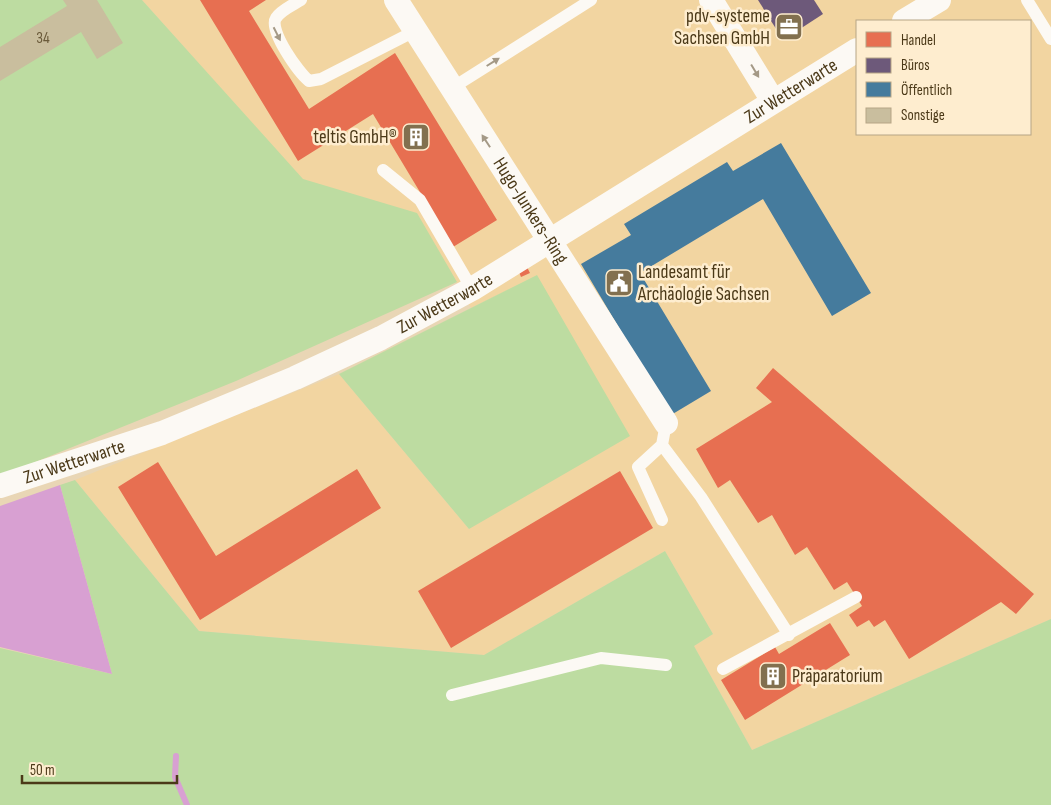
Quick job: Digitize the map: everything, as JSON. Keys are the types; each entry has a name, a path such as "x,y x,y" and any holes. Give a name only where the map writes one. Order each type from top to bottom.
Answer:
{"street":[{"name":"Hugo-Junkers-Ring","path":"396,0 414,31 551,240 664,434"},
{"path":"711,0 773,101"},
{"path":"906,20 939,0"},
{"name":"Zur Wetterwarte","path":"0,486 162,433 286,382 381,338 472,289 856,51"}],"lane":[{"path":"301,0 274,20 273,29 301,74 309,81 321,79 414,31"},
{"path":"452,88 591,0"},
{"path":"1027,0 1051,39"},
{"path":"383,170 420,200 472,289"},
{"path":"662,520 638,468 664,434 701,497 788,635"},
{"path":"723,669 856,596"},
{"path":"452,695 601,658 666,665"}],"shaded area":[{"path":"142,0 1051,0 1051,619 752,750 694,646 713,634 665,551 484,655 199,631 75,480 339,374 469,529 537,276 471,308 417,214 303,180"},
{"path":"60,485 112,674 0,647 0,506"}],"green space":[{"path":"0,0 142,0 303,179 417,213 457,282 236,381 18,469 0,474"},
{"path":"537,275 630,436 469,529 339,374"},
{"path":"75,480 199,631 484,655 665,551 713,634 694,646 752,750 1051,619 1051,805 0,805 0,648 112,674 60,485"}],"building: Handel":[{"name":"teltis GmbH®","path":"200,0 266,0 249,11 309,109 395,53 497,220 453,247 373,114 298,161"},
{"path":"527,267 530,273 521,277 519,272"},
{"path":"773,368 1034,594 1016,614 1001,602 909,659 885,620 874,627 869,620 857,627 849,615 862,606 847,582 834,590 807,547 795,555 772,515 758,523 730,480 718,488 696,449 772,402 756,388"},
{"path":"158,462 216,556 357,469 381,508 200,620 118,487"},
{"path":"620,471 653,528 451,648 418,591"},
{"name":"Präparatorium","path":"830,623 850,655 745,720 721,680 775,647 779,654"}],"building: Büros":[{"name":"pdv-systeme Sachsen GmbH","path":"758,0 814,0 823,14 783,40"}],"building: Öffentlich":[{"name":"Landesamt für Archäologie Sachsen","path":"781,143 871,293 832,316 763,199 640,273 711,391 671,415 581,264 631,235 624,224 727,162 733,171"}],"building: Sonstige":[{"path":"63,0 97,0 123,43 97,59 81,32 0,81 0,47 67,6"}],"waterway":[{"path":"176,756 175,777 187,805"}],"place":[{"name":"pdv-systeme Sachsen GmbH","path":"789,27"},
{"name":"teltis GmbH®","path":"416,137"},
{"name":"Landesamt für Archäologie Sachsen","path":"619,283"},
{"name":"Präparatorium","path":"773,676"}]}
